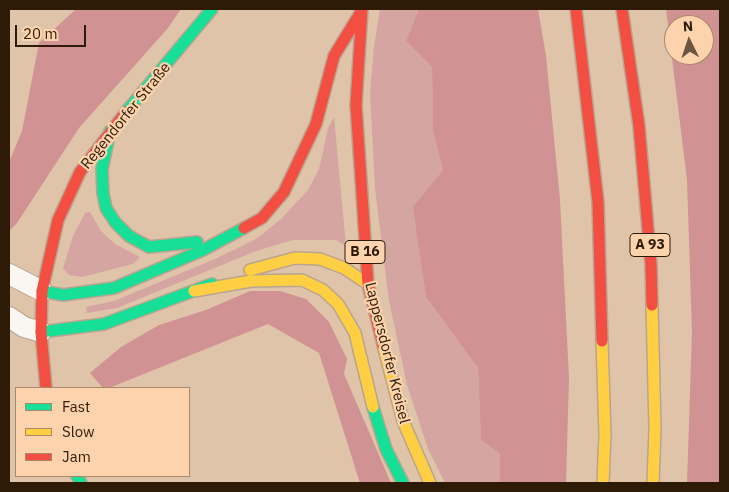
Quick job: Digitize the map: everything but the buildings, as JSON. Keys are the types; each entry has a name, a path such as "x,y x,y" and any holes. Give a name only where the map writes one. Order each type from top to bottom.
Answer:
{"main road":[{"name":"Regendorfer Straße","path":"46,387 41,332 42,291 58,220 80,172 110,131 184,45 212,9"},
{"path":"576,9 582,47 598,202 604,406 603,483"},
{"name":"A 93","path":"622,9 639,126 651,264 655,429 653,483"},
{"name":"B 16","path":"42,291 63,295 114,288 203,250 262,218 284,192 316,124 334,56 345,35 362,10"},
{"name":"Lappersdorfer Kreisel","path":"362,10 356,105 368,284 403,421 430,483"},
{"name":"B 16","path":"110,131 102,169 103,193 106,208 115,222 129,236 150,246 174,246 238,232"},
{"name":"B 16","path":"41,332 78,329 104,324 263,265 296,258 320,259 344,268 368,284"},
{"path":"194,291 251,280 302,280 323,290 338,304 355,333 366,385 386,449 402,483"}],"street":[{"path":"9,274 42,291"},
{"path":"9,317 24,328 41,332"}],"shaded area":[{"path":"76,9 181,9 168,28 79,128 17,223 9,231 9,162 22,131 39,43"},
{"path":"380,9 419,9 406,41 432,67 433,131 443,170 414,207 426,297 478,368 481,440 500,454 500,483 445,483 428,449 407,385 389,301 375,189 370,93 374,46"},
{"path":"419,9 538,9 546,56 560,200 569,378 566,483 500,483 500,454 481,440 478,368 426,297 413,207 443,170 433,131 432,67 406,41"},
{"path":"666,9 720,9 720,483 687,483 692,332 687,180 673,65 714,65 714,15 667,15"},
{"path":"334,117 346,246 336,240 293,240 256,251 117,308 87,313 86,307 114,301 215,259 256,239 281,219 308,190 319,169 328,128"},
{"path":"90,212 101,231 115,244 140,257 133,264 82,277 69,275 63,268 73,236 85,213"},
{"path":"250,291 280,291 306,299 329,322 347,359 344,374 391,483 360,483 319,353 268,324 111,387 102,387 90,373 121,347 159,325 206,310"}],"traffic: fast":[{"path":"126,112 212,9"},
{"path":"110,131 102,169 103,193 106,208 115,222 129,236 149,247 197,242"},
{"path":"42,291 63,295 114,288 203,250 244,228"},
{"path":"41,332 104,324 212,284"},
{"path":"373,407 386,449 403,483"},
{"path":"78,477 81,483"}],"traffic: slow":[{"path":"250,270 295,258 320,259 344,268 368,284"},
{"path":"194,291 251,281 302,280 323,290 338,304 355,333 373,407"},
{"path":"652,305 655,429 653,483"},
{"path":"602,341 605,434 603,483"},
{"path":"383,345 403,421 430,483"}],"traffic: jam":[{"path":"362,9 356,105 368,284 383,345"},
{"path":"576,9 598,202 602,341"},
{"path":"622,9 639,126 651,264 652,305"},
{"path":"244,228 262,218 284,192 316,124 334,56 361,12"},
{"path":"46,387 41,332 42,291 58,220 80,172 126,112"}]}
